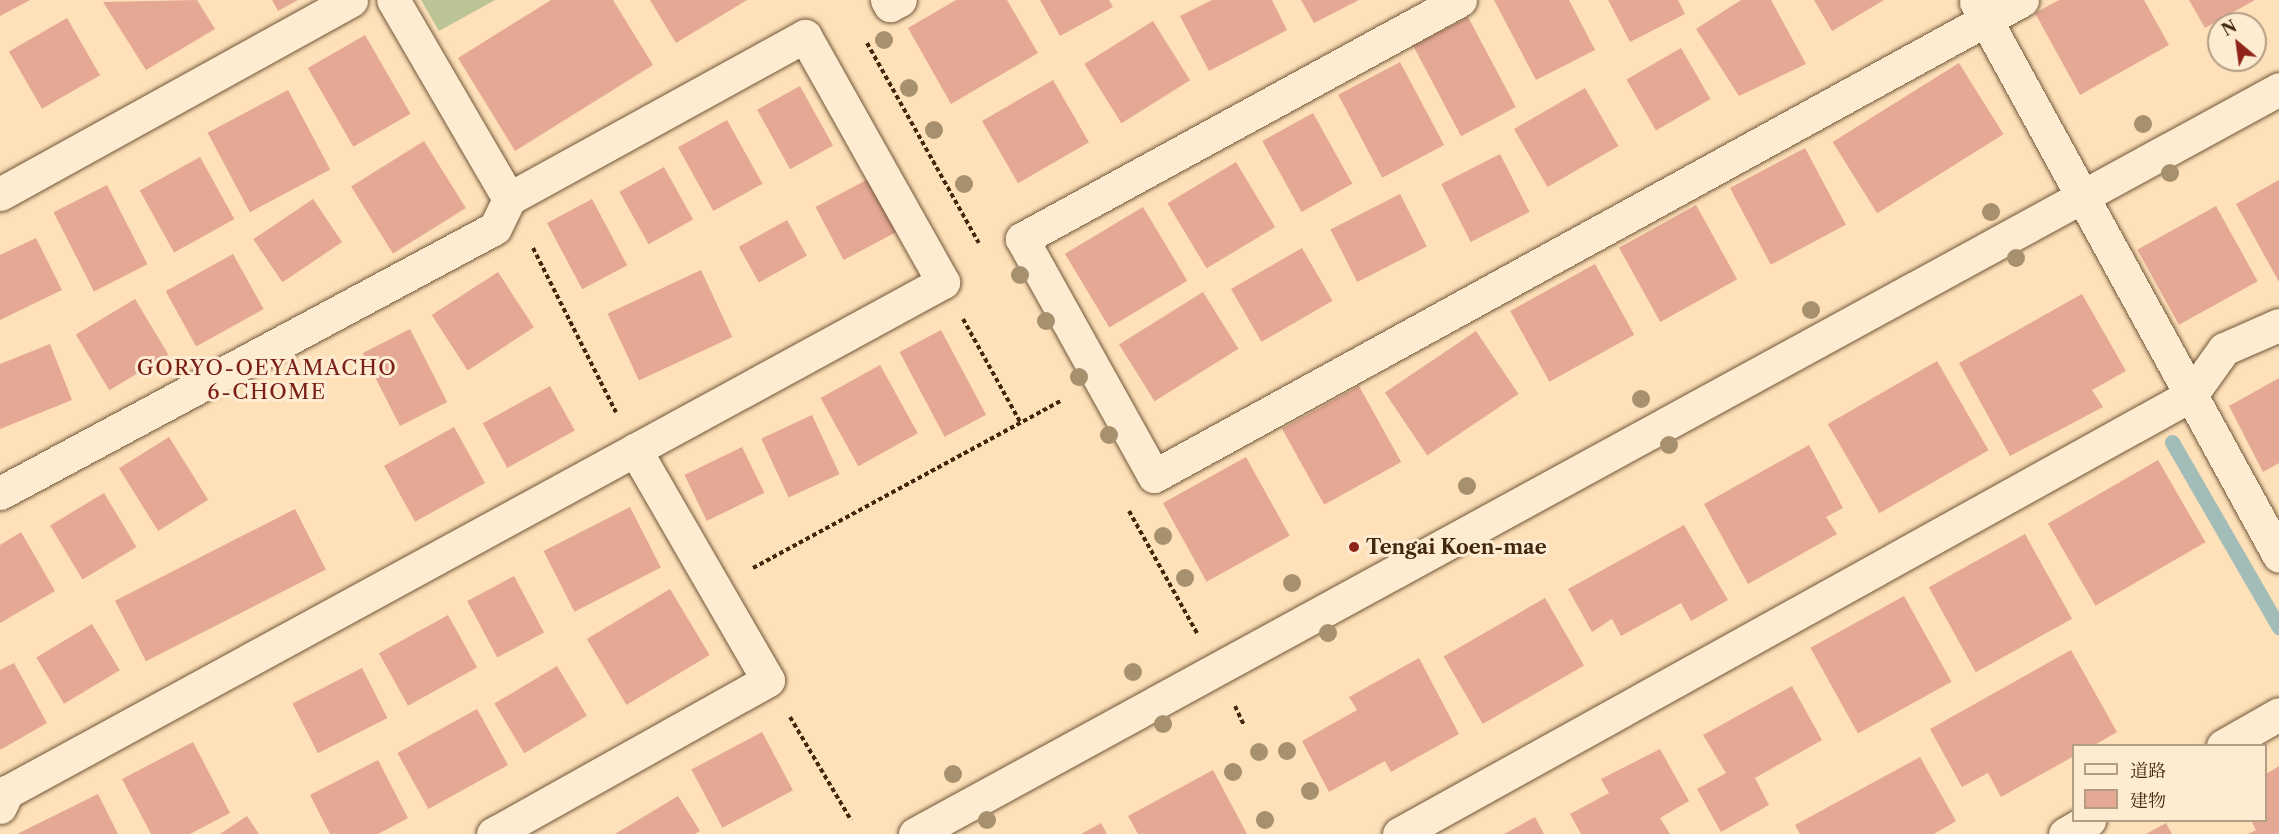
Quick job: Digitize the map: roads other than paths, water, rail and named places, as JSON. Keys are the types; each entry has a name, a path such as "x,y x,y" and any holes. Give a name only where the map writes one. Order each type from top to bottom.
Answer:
{"street":[{"path":"0,194 351,0"},
{"path":"393,0 508,199"},
{"path":"887,0 890,5 900,0"},
{"path":"1460,0 1022,239 1155,476 1980,10 2022,0"},
{"path":"1980,10 2279,556"},
{"path":"0,493 495,228 508,199 805,36 943,282 7,792 0,807"},
{"path":"915,834 2279,88"},
{"path":"1399,834 2191,395 2224,349 2279,325"},
{"path":"509,830 768,680 635,450"},
{"path":"2226,744 2279,714"},
{"path":"2065,834 2086,822"}],"waterway":[{"path":"2172,442 2279,627"}],"place":[{"name":"Tengai Koen-mae","path":"1354,547"}],"district":[{"name":"GORYO-OEYAMACHO 6-CHOME","path":"267,380"}]}
